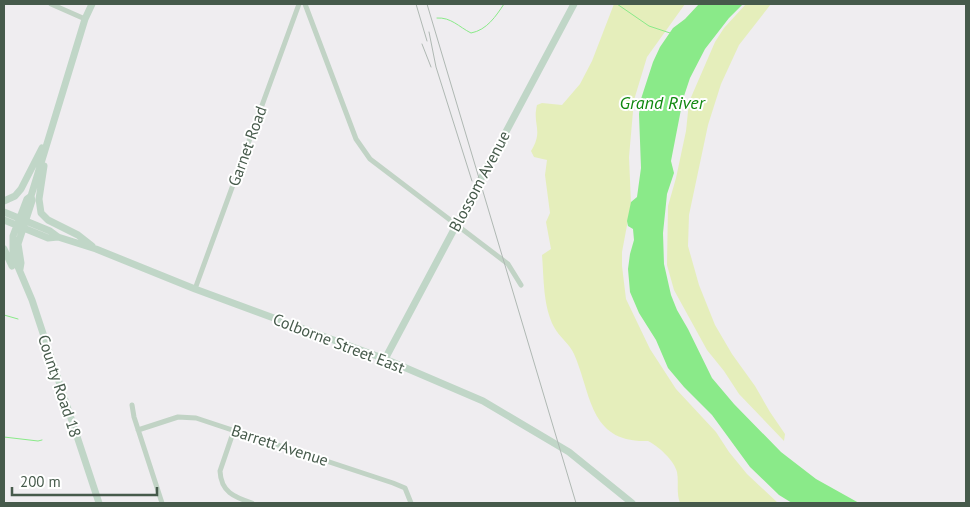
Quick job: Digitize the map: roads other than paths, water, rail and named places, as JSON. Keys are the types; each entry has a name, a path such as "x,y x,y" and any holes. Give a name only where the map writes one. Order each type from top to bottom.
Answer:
{"main road":[{"name":"County Road 18","path":"92,4 85,19 50,133 31,196 32,201 20,227 13,236 12,247 14,258 31,297 99,503"},
{"name":"Blossom Avenue","path":"386,360 574,4"},
{"path":"4,201 15,196 21,190 50,133"},
{"path":"50,133 39,194 39,208 48,220 78,235 96,249"},
{"name":"Colborne Street East","path":"4,212 50,231 58,237 96,249 195,289 386,360 483,401 569,452 632,503"},
{"name":"Colborne Street East","path":"4,220 48,238 58,237"},
{"path":"4,250 31,297"}],"street":[{"path":"51,4 85,19"},
{"name":"Garnet Road","path":"195,289 299,4"},
{"path":"305,4 356,139 370,159 508,264 521,286"},
{"path":"132,405 134,417 162,503"},
{"name":"Barrett Avenue","path":"138,430 173,418 183,416 196,418 393,483 405,488 411,503"},
{"path":"234,430 220,471 220,478 224,488 230,494 252,503"}],"water":[{"name":"Grand River","path":"699,4 743,4 729,18 705,49 690,78 683,99 671,161 674,173 667,194 663,233 664,264 671,295 712,378 734,404 781,452 816,479 859,503 792,503 779,495 750,467 712,415 668,368 656,340 639,313 630,292 628,269 634,240 633,229 628,226 627,221 631,202 637,197 641,168 639,114 641,99 660,47 673,28 685,19"}],"waterway":[{"path":"437,18 451,21 471,33 486,26 504,4"},
{"path":"617,4 649,26 670,33"},
{"path":"4,315 18,319"},
{"path":"4,437 42,440"}],"railway":[{"path":"416,4 427,41"},
{"path":"427,4 576,503"},
{"path":"429,32 436,67 472,181"},
{"path":"422,44 431,67"}]}
